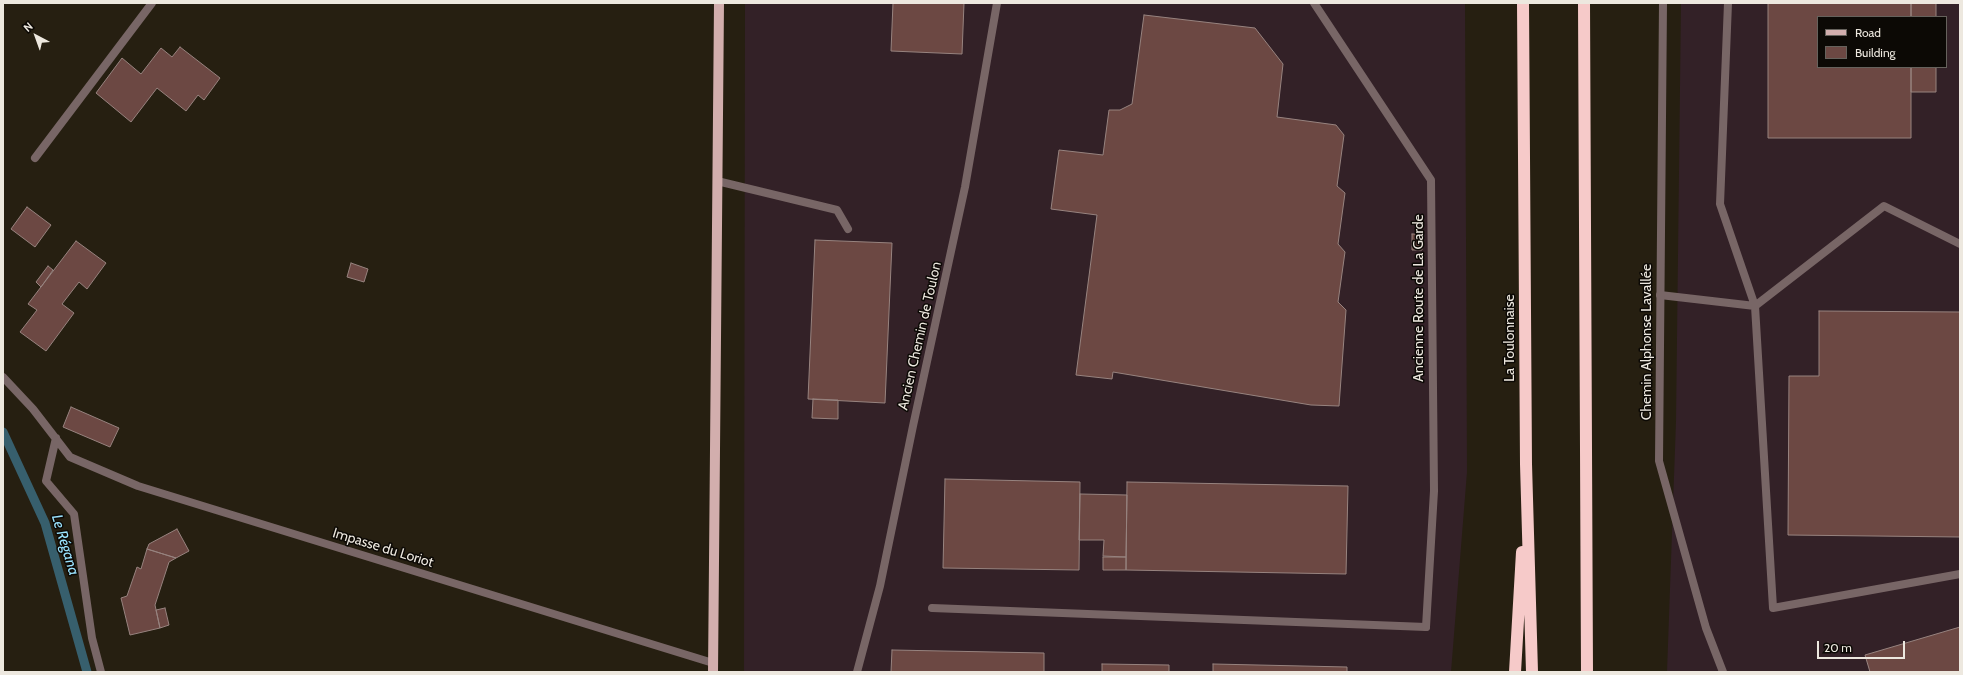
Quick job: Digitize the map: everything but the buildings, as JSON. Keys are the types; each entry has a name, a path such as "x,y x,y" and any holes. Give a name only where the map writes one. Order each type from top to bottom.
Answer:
{"highway":[{"name":"La Toulonnaise","path":"1523,3 1526,464 1532,672"},
{"path":"1584,3 1587,672"},
{"path":"1515,672 1526,464"}],"main road":[{"path":"713,667 719,3"}],"street":[{"path":"35,158 152,3"},
{"name":"Ancien Chemin de Toulon","path":"857,672 880,586 913,426 964,195 997,3"},
{"name":"Ancienne Route de La Garde","path":"932,608 1426,627 1434,491 1431,180 1314,3"},
{"name":"Chemin Alphonse Lavallée","path":"1663,3 1659,461 1706,628 1723,672"},
{"path":"1728,3 1720,204 1755,306 1773,608 1960,574"},
{"path":"717,181 837,210 848,229"},
{"path":"1660,295 1755,306 1884,206 1960,244"},
{"name":"Impasse du Loriot","path":"3,377 33,409 70,457 138,486 713,667"},
{"path":"56,438 46,481 74,514 92,638 101,672"}],"shaded area":[{"path":"745,3 1465,3 1467,472 1451,672 744,672"},
{"path":"1681,3 1960,3 1960,672 1667,672 1676,421"}],"waterway":[{"name":"Le Régana","path":"3,432 45,523 87,672"}]}
